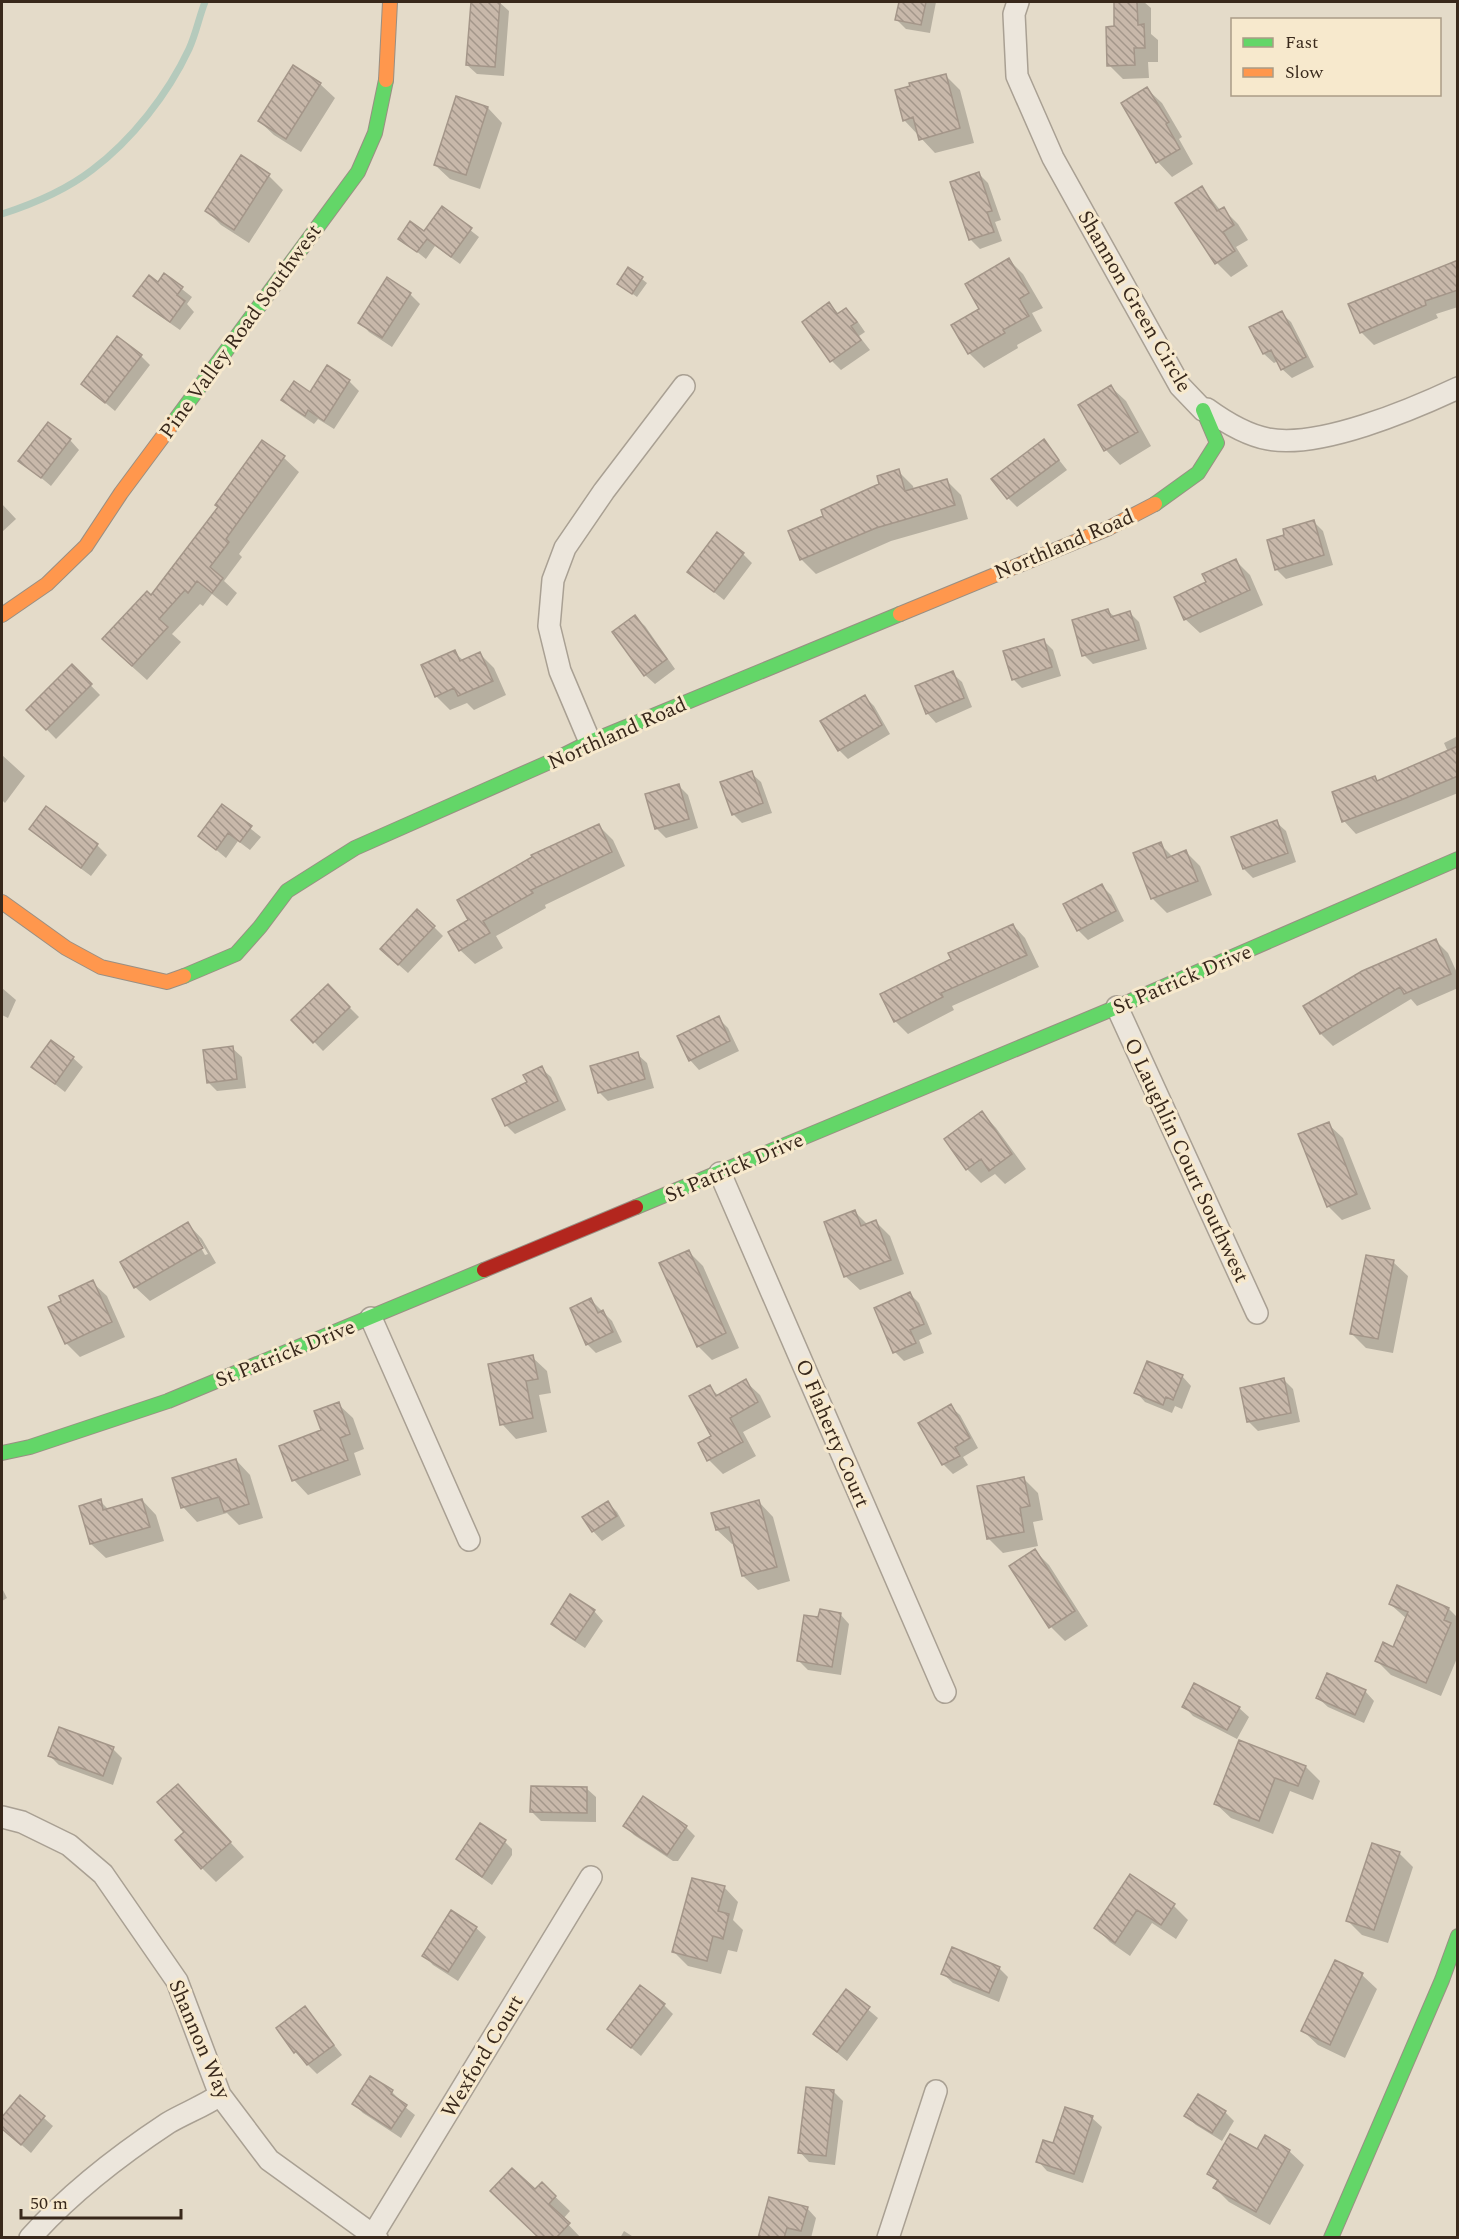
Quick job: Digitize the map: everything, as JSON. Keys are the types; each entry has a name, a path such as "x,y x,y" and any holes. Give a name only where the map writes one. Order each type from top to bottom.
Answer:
{"street":[{"name":"Pine Valley Road Southwest","path":"2,615 47,584 86,546 121,493 358,172 375,133 386,88 390,2"},
{"name":"Shannon Green Circle","path":"1018,2 1014,14 1017,76 1053,158 1180,386 1203,410 1206,409 1227,424 1268,439 1300,441 1344,432 1458,388"},
{"path":"590,742 560,671 549,626 553,580 565,548 604,491 684,386"},
{"name":"Northland Road","path":"2,902 66,948 100,966 134,976 167,982 202,970 236,954 287,891 355,848 590,742 1109,528 1163,500 1198,473 1217,443 1203,410"},
{"name":"St Patrick Drive","path":"2,1453 30,1447 168,1401 1118,1007 1214,963 1255,948 1458,859"},
{"name":"O Laughlin Court Southwest","path":"1118,1007 1257,1313"},
{"name":"O Flaherty Court","path":"720,1173 945,1692"},
{"path":"371,1318 469,1540"},
{"name":"Shannon Way","path":"2,1817 22,1822 69,1845 103,1874 177,1981 220,2095 269,2160 375,2236"},
{"name":"Wexford Court","path":"375,2236 591,1877"},
{"path":"1331,2238 1442,1980 1458,1936"},
{"path":"1442,1980 1458,1995"},
{"path":"888,2238 936,2091"},
{"path":"30,2238 48,2217 126,2152 171,2121 220,2095"}],"building":[{"path":"471,2 500,2 495,67 466,65"},
{"path":"899,2 926,2 921,25 895,20"},
{"path":"1114,2 1137,2 1138,25 1144,24 1145,48 1134,48 1135,65 1107,66 1106,27 1114,26"},
{"path":"293,65 321,83 286,139 258,121"},
{"path":"946,74 960,128 919,140 913,117 903,121 895,90 910,86 909,83"},
{"path":"1147,87 1169,122 1166,124 1180,149 1156,163 1121,103"},
{"path":"456,96 488,107 466,175 434,165"},
{"path":"241,155 270,174 234,230 205,211"},
{"path":"979,172 992,211 987,212 994,232 969,240 950,182"},
{"path":"1202,186 1217,211 1224,207 1234,225 1223,232 1235,251 1215,264 1175,203"},
{"path":"442,206 472,228 451,257 427,239 417,252 398,239 410,221 424,231"},
{"path":"1009,258 1029,293 1019,299 1029,316 1003,330 1005,333 968,354 951,325 979,309 965,284"},
{"path":"1458,260 1458,290 1425,301 1426,305 1360,333 1348,304"},
{"path":"628,267 643,277 632,294 617,284"},
{"path":"164,273 183,287 177,295 185,301 170,322 133,296 149,275 158,282"},
{"path":"387,277 411,293 382,338 358,323"},
{"path":"829,302 837,314 846,308 857,322 851,326 861,340 830,362 802,322"},
{"path":"1282,311 1306,357 1281,370 1271,350 1263,354 1249,327"},
{"path":"117,336 142,355 105,403 81,384"},
{"path":"327,365 350,380 324,421 308,410 305,416 281,400 294,381 310,392"},
{"path":"1111,385 1138,432 1104,451 1078,405"},
{"path":"48,422 71,439 41,478 18,461"},
{"path":"1044,439 1059,460 1007,499 991,479"},
{"path":"262,440 285,456 226,539 229,542 210,567 223,578 212,593 197,581 188,593 185,590 159,619 168,627 132,666 102,639 147,591 151,595 218,507 215,505"},
{"path":"899,469 905,491 947,479 955,505 876,528 800,560 788,531 823,516 821,510 879,484 877,476"},
{"path":"1314,520 1324,555 1275,570 1267,540 1284,535 1283,529"},
{"path":"717,532 744,553 714,592 687,572"},
{"path":"1236,559 1250,590 1184,620 1174,597 1206,582 1202,574"},
{"path":"1108,609 1111,617 1130,611 1139,640 1082,656 1072,620"},
{"path":"635,615 667,659 644,676 612,632"},
{"path":"1044,639 1052,667 1012,680 1003,651"},
{"path":"455,650 460,661 480,652 493,681 458,696 454,688 435,697 421,665"},
{"path":"72,664 92,684 46,730 26,710"},
{"path":"953,671 964,698 926,714 915,686"},
{"path":"865,695 882,725 838,751 820,721"},
{"path":"1458,746 1458,776 1342,822 1332,792 1375,776 1377,781"},
{"path":"752,771 763,803 732,815 720,782"},
{"path":"679,784 689,819 655,829 645,794"},
{"path":"222,804 252,826 240,842 228,833 216,850 198,836"},
{"path":"46,806 98,844 81,868 29,829"},
{"path":"1277,820 1288,853 1243,869 1231,837"},
{"path":"599,824 612,852 531,890 533,893 483,921 490,933 459,951 448,932 468,920 457,900 532,857 531,855"},
{"path":"1161,842 1167,858 1186,850 1198,881 1151,899 1133,853"},
{"path":"1102,884 1116,911 1077,931 1063,904"},
{"path":"417,909 435,926 398,965 380,949"},
{"path":"1013,924 1027,955 941,993 943,997 894,1022 880,994 951,959 948,953"},
{"path":"1436,939 1451,974 1404,994 1400,987 1320,1034 1303,1006 1362,971"},
{"path":"328,984 350,1007 313,1043 291,1020"},
{"path":"719,1016 730,1041 689,1061 677,1036"},
{"path":"51,1040 74,1057 55,1084 31,1067"},
{"path":"233,1046 237,1079 207,1083 203,1050"},
{"path":"638,1052 645,1079 598,1093 590,1066"},
{"path":"542,1066 558,1101 505,1126 492,1099 527,1082 523,1075"},
{"path":"982,1111 1012,1154 989,1171 981,1159 966,1170 944,1139"},
{"path":"1329,1122 1357,1194 1327,1207 1298,1134"},
{"path":"855,1210 861,1226 876,1220 891,1260 844,1277 824,1222"},
{"path":"188,1222 203,1248 134,1288 120,1262"},
{"path":"689,1250 726,1333 697,1347 659,1263"},
{"path":"1366,1255 1394,1260 1378,1339 1350,1334"},
{"path":"93,1280 112,1322 65,1344 48,1307 61,1301 59,1296"},
{"path":"910,1292 924,1324 910,1330 916,1343 893,1353 874,1308"},
{"path":"591,1298 598,1313 603,1310 613,1332 586,1345 570,1308"},
{"path":"533,1355 538,1379 526,1381 533,1418 500,1425 488,1364"},
{"path":"1147,1361 1183,1375 1173,1400 1166,1397 1163,1405 1134,1393"},
{"path":"1284,1378 1291,1413 1247,1422 1240,1388"},
{"path":"746,1379 758,1402 730,1418 743,1442 707,1461 698,1443 711,1436 689,1396 710,1385 716,1396"},
{"path":"339,1402 350,1434 340,1438 348,1460 292,1481 279,1446 321,1430 314,1411"},
{"path":"951,1404 970,1438 955,1447 960,1456 942,1465 918,1423"},
{"path":"236,1459 249,1504 224,1512 219,1497 181,1508 172,1478"},
{"path":"1024,1477 1030,1506 1020,1508 1024,1532 987,1539 977,1486"},
{"path":"101,1499 103,1510 142,1499 150,1527 90,1544 79,1506"},
{"path":"759,1500 777,1567 742,1576 729,1527 716,1530 711,1513"},
{"path":"608,1501 617,1516 592,1532 582,1517"},
{"path":"1035,1549 1075,1611 1049,1628 1009,1566"},
{"path":"1397,1585 1449,1608 1444,1620 1451,1623 1426,1683 1375,1661 1383,1642 1393,1647 1408,1612 1389,1604"},
{"path":"570,1594 595,1610 575,1640 551,1624"},
{"path":"820,1609 841,1613 832,1667 797,1661 804,1615 818,1617"},
{"path":"1327,1673 1366,1690 1355,1715 1316,1698"},
{"path":"1194,1683 1240,1707 1227,1730 1182,1707"},
{"path":"59,1727 114,1747 103,1776 48,1756"},
{"path":"1239,1740 1306,1766 1298,1786 1275,1778 1259,1821 1214,1804"},
{"path":"178,1784 231,1842 201,1869 175,1840 184,1832 157,1802"},
{"path":"531,1786 587,1787 587,1813 530,1812"},
{"path":"643,1796 687,1826 667,1855 623,1826"},
{"path":"480,1823 506,1840 482,1877 456,1859"},
{"path":"1372,1843 1400,1852 1374,1930 1346,1921"},
{"path":"1130,1874 1175,1904 1161,1925 1137,1910 1115,1943 1094,1928"},
{"path":"692,1878 725,1886 718,1911 729,1914 723,1939 713,1936 707,1961 672,1952"},
{"path":"451,1910 477,1927 448,1972 422,1956"},
{"path":"952,1947 1000,1967 989,1993 941,1974"},
{"path":"1335,1960 1363,1973 1330,2045 1301,2031"},
{"path":"640,1985 665,2004 631,2048 607,2029"},
{"path":"846,1989 870,2007 837,2052 813,2034"},
{"path":"305,2006 334,2045 307,2065 296,2051 294,2053 276,2028"},
{"path":"370,2076 393,2090 391,2094 407,2105 391,2129 352,2104"},
{"path":"806,2087 834,2090 826,2156 798,2153"},
{"path":"1198,2094 1226,2111 1212,2133 1184,2116"},
{"path":"20,2095 45,2116 21,2145 2,2129 2,2117"},
{"path":"1065,2107 1093,2116 1074,2174 1036,2162 1043,2140 1053,2143"},
{"path":"1230,2134 1257,2149 1265,2135 1290,2150 1256,2212 1213,2188 1218,2180 1207,2174"},
{"path":"512,2168 535,2189 542,2182 556,2196 549,2204 570,2223 556,2238 539,2238 490,2191"},
{"path":"769,2197 808,2207 801,2231 787,2228 784,2238 758,2238"}],"waterway":[{"path":"2,214 37,201 71,184 92,170 121,145 148,115 171,83 191,43 205,2"}],"traffic: fast":[{"path":"173,423 358,172 375,133 386,80"},
{"path":"1155,504 1198,473 1217,443 1203,410"},
{"path":"184,976 236,954 287,891 355,848 590,742 900,614"},
{"path":"636,1207 1117,1007 1458,859"},
{"path":"2,1453 30,1447 168,1401 484,1270"},
{"path":"1331,2238 1442,1980 1458,1936"}],"traffic: slow":[{"path":"386,80 390,2"},
{"path":"2,615 47,584 86,546 121,493 173,423"},
{"path":"900,614 1109,528 1155,504"},
{"path":"2,902 66,948 101,967 167,982 184,976"}],"traffic: jam":[{"path":"484,1270 636,1207"}]}
